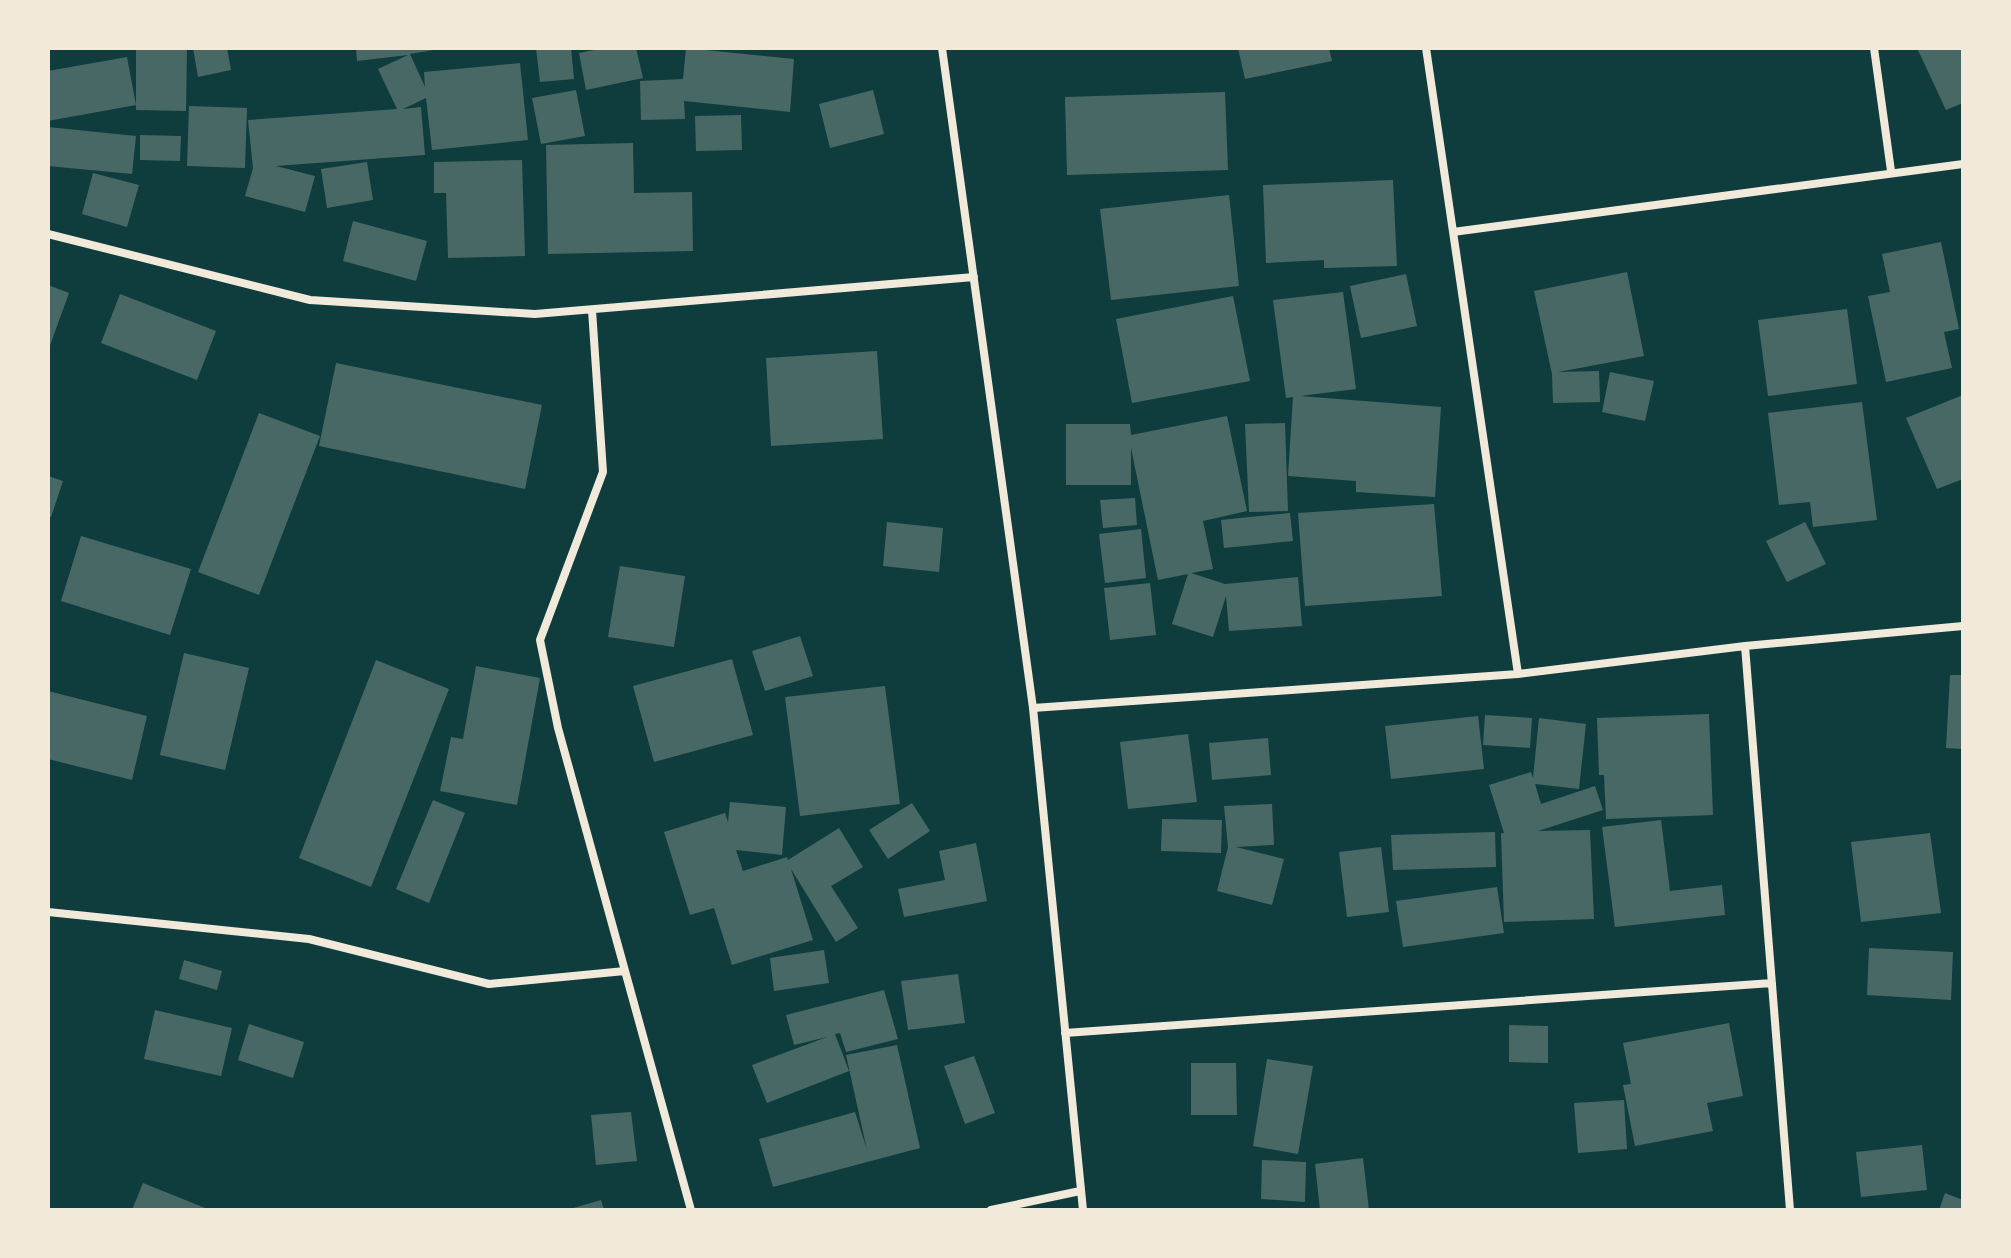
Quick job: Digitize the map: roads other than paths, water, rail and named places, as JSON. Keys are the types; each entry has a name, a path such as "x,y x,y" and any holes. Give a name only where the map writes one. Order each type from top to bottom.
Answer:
{"street":[{"path":"942,48 1033,708 1083,1210"},
{"path":"1426,48 1518,674"},
{"path":"1874,48 1891,171"},
{"path":"1453,232 1891,171 1963,164"},
{"path":"48,234 310,300 535,314 974,277"},
{"path":"592,310 603,472 540,640 558,728 691,1210"},
{"path":"1033,708 1518,674 1745,646 1963,626"},
{"path":"1745,646 1790,1210"},
{"path":"48,912 309,939 489,984 625,971"},
{"path":"1065,1033 1772,983"},
{"path":"991,1210 1080,1191"}]}
